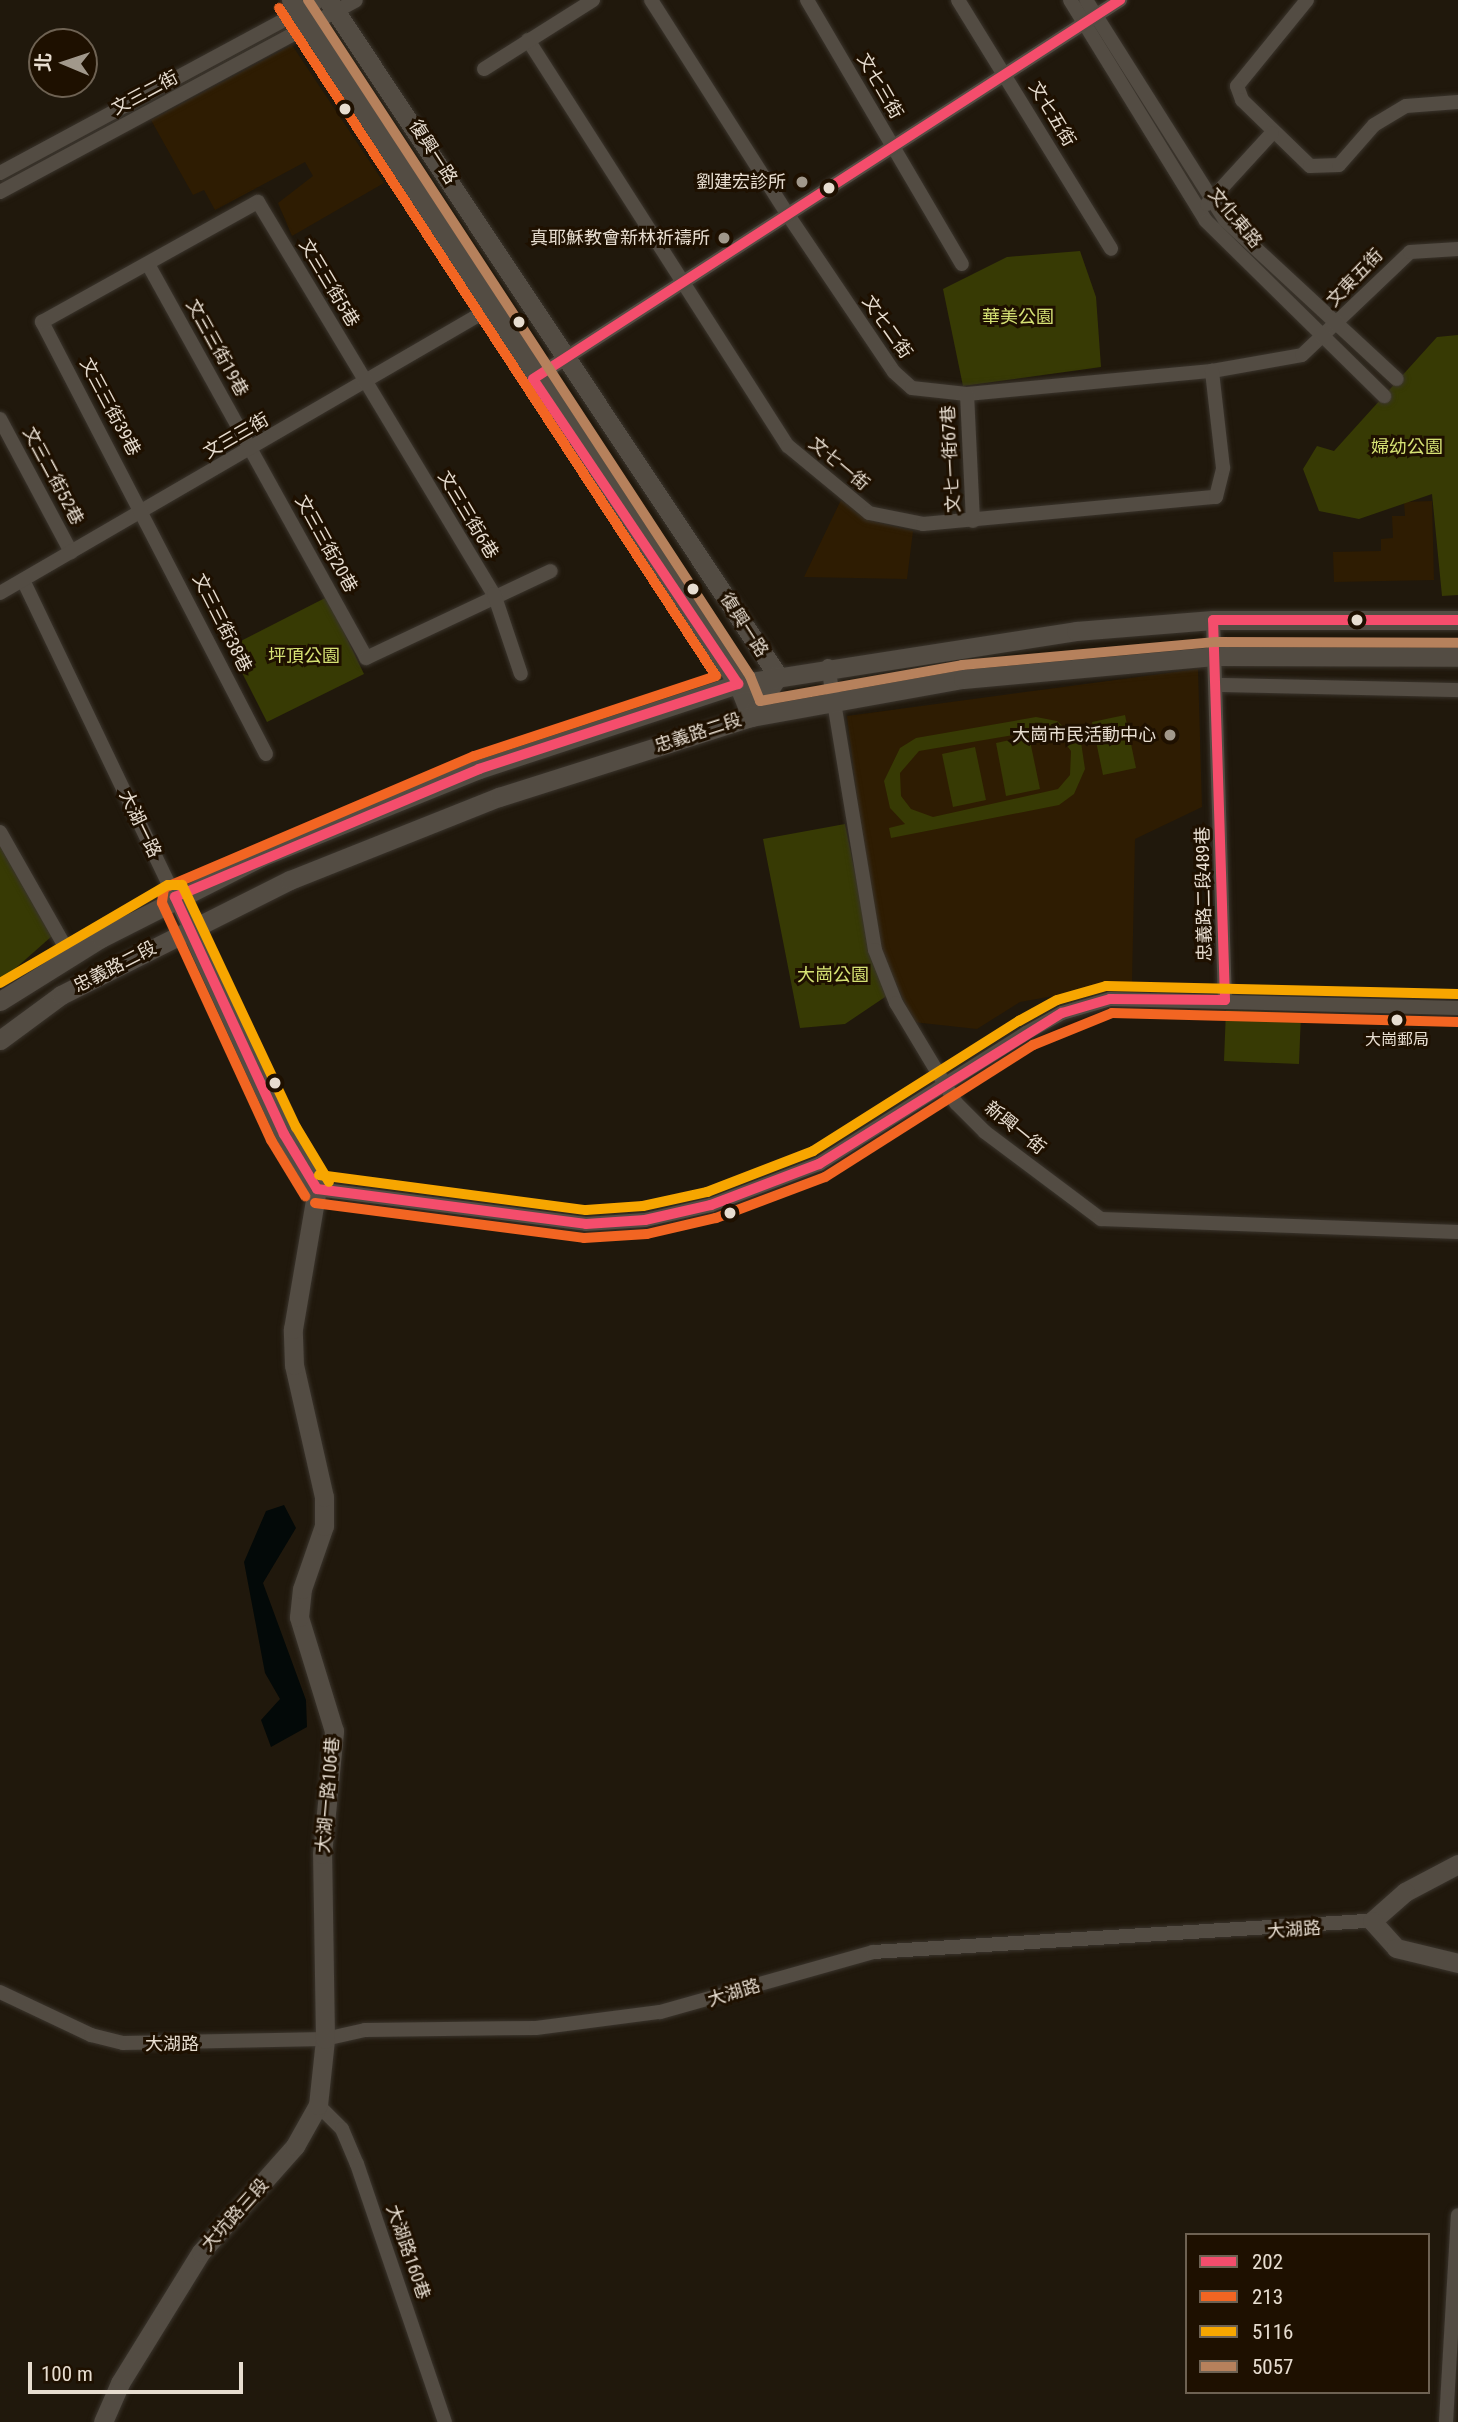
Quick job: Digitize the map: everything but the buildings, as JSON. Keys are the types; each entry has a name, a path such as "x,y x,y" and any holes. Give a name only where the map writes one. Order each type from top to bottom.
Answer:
{"street":[{"path":"299,14 328,4 356,0"},
{"path":"484,69 593,0"},
{"name":"文七二街","path":"651,0 788,215 894,372 912,388 967,394 1212,371 1302,355 1324,338"},
{"name":"文七三街","path":"807,0 962,264"},
{"name":"文七五街","path":"958,0 1006,74 1111,249"},
{"name":"文化東路","path":"1070,0 1091,20 1225,220 1397,379"},
{"name":"文化東路","path":"1086,0 1091,20 1200,210 1384,396"},
{"path":"533,379 1120,0"},
{"path":"1307,0 1237,86 1272,133 1310,166 1324,169 1339,165 1374,125 1406,106 1458,102"},
{"name":"復興一路","path":"328,4 568,357 778,676 751,717"},
{"name":"復興一路","path":"299,14 533,379 738,684 751,717"},
{"name":"文三二街","path":"0,173 299,14"},
{"name":"文三二街","path":"0,192 299,14"},
{"name":"文七一街","path":"528,40 683,282 809,469 869,513 923,524 1216,496 1223,468 1212,371"},
{"path":"1200,210 1272,133"},
{"name":"文三三街5巷","path":"149,266 258,202 366,384"},
{"name":"文東五街","path":"1324,338 1382,272 1410,252 1458,249"},
{"name":"文三三街39巷","path":"144,510 42,321 149,266"},
{"name":"文三三街19巷","path":"149,266 251,449"},
{"name":"文三三街","path":"0,593 366,384 489,309"},
{"name":"文三三街6巷","path":"366,384 494,594 521,674"},
{"name":"文七一街67巷","path":"967,394 973,521"},
{"name":"文三二街52巷","path":"0,419 71,552"},
{"name":"文三三街20巷","path":"251,449 366,658 494,594"},
{"name":"文三三街38巷","path":"144,510 266,754"},
{"path":"494,594 551,572"},
{"name":"大湖一路","path":"23,580 175,897 284,1134 317,1189"},
{"name":"忠義路二段","path":"0,1001 70,955 175,897 467,774 738,684 828,666 1076,631 1213,620 1458,620"},
{"name":"忠義路二段489巷","path":"1213,620 1218,685 1225,1000"},
{"name":"忠義路二段","path":"0,1040 61,995 290,880 499,797 751,717 833,699 963,679 1217,656 1458,657"},
{"name":"新興一街","path":"828,666 875,950 896,1003 945,1084 985,1132 1101,1219 1458,1232"},
{"path":"1218,685 1458,690"},
{"path":"0,832 70,955"},
{"path":"317,1189 586,1224 645,1220 711,1205 818,1164 1062,1013 1110,999 1458,1008"},
{"name":"大湖一路106巷","path":"317,1189 292,1329 324,1497 324,1526 302,1588 299,1617 334,1731 322,1854 325,2039"},
{"path":"1458,1864 1405,1892 1372,1922 1396,1948 1458,1963"},
{"name":"大湖路","path":"0,1992 91,2035 123,2043 325,2039 365,2030 536,2028 634,2016 726,1997 873,1952 1372,1922"},
{"name":"大坑路三段","path":"103,2422 127,2371 201,2252 295,2146 318,2105 325,2039"},
{"name":"大湖路160巷","path":"318,2105 342,2129 357,2164 445,2422"},
{"path":"1446,2422 1458,2215"}],"shaded area":[{"path":"292,45 384,183 292,236 278,203 313,176 305,162 215,210 204,190 193,195 151,120"},
{"path":"841,500 876,522 913,531 907,579 804,577"},
{"path":"1432,501 1434,580 1334,582 1333,552 1381,551 1381,539 1393,538 1392,516 1405,516 1404,502"},
{"path":"1198,669 1202,807 1135,839 1132,982 1020,1002 977,1029 913,1022 874,933 847,716"},
{"path":"284,1505 296,1528 263,1583 306,1700 307,1727 271,1747 261,1720 280,1699 265,1673 244,1562 266,1511"}],"green space":[{"name":"華美公園","path":"1080,251 1096,297 1101,367 963,386 943,289 1007,257"},
{"name":"婦幼公園","path":"1458,335 1458,595 1442,596 1432,494 1359,519 1319,511 1303,469 1317,446 1334,451 1437,337"},
{"name":"坪頂公園","path":"327,597 364,674 267,722 229,647"},
{"path":"1125,715 1136,768 1103,775 1092,722"},
{"path":"1036,717 1057,721 1081,742 1085,769 1074,794 1059,805 891,838 889,828 905,824 890,808 884,781 900,748 916,738","holes":["1037,731 1058,734 1071,751 1070,775 1058,789 933,817 911,809 901,796 900,773 919,751"]},
{"path":"1029,736 1040,789 1006,796 996,743"},
{"path":"975,747 986,800 953,807 942,754"},
{"name":"大崗公園","path":"845,824 871,951 888,995 845,1024 800,1028 763,839"},
{"path":"0,839 52,936 0,982"},
{"path":"1226,1010 1301,1013 1299,1064 1224,1061"}],"transit line":[{"name":"5057","path":"308,0 750,676 760,701 962,665 1216,642 1458,643"},
{"name":"202","path":"317,1189 284,1134 175,897 479,769 738,684 533,379 1120,0"},
{"name":"213","path":"279,8 716,676 474,756 164,888 162,903 271,1140 305,1196"},
{"name":"202","path":"1225,1000 1213,620 1458,620"},
{"name":"5116","path":"0,983 168,885 182,885 296,1127 329,1182"},
{"name":"5116","path":"319,1175 586,1210 643,1206 707,1192 813,1151 1019,1021 1057,1000 1106,986 1458,994"},
{"name":"202","path":"317,1189 586,1224 645,1220 711,1205 819,1164 1062,1013 1110,999 1225,1000"},
{"name":"213","path":"315,1203 584,1238 647,1234 716,1218 825,1177 1033,1045 1112,1013 1458,1022"}],"place":[{"name":"劉建宏診所","path":"802,182"},
{"name":"真耶穌教會新林祈禱所","path":"724,238"},
{"name":"大崗市民活動中心","path":"1170,735"},
{"name":"大崗郵局","path":"1397,1020"}]}
